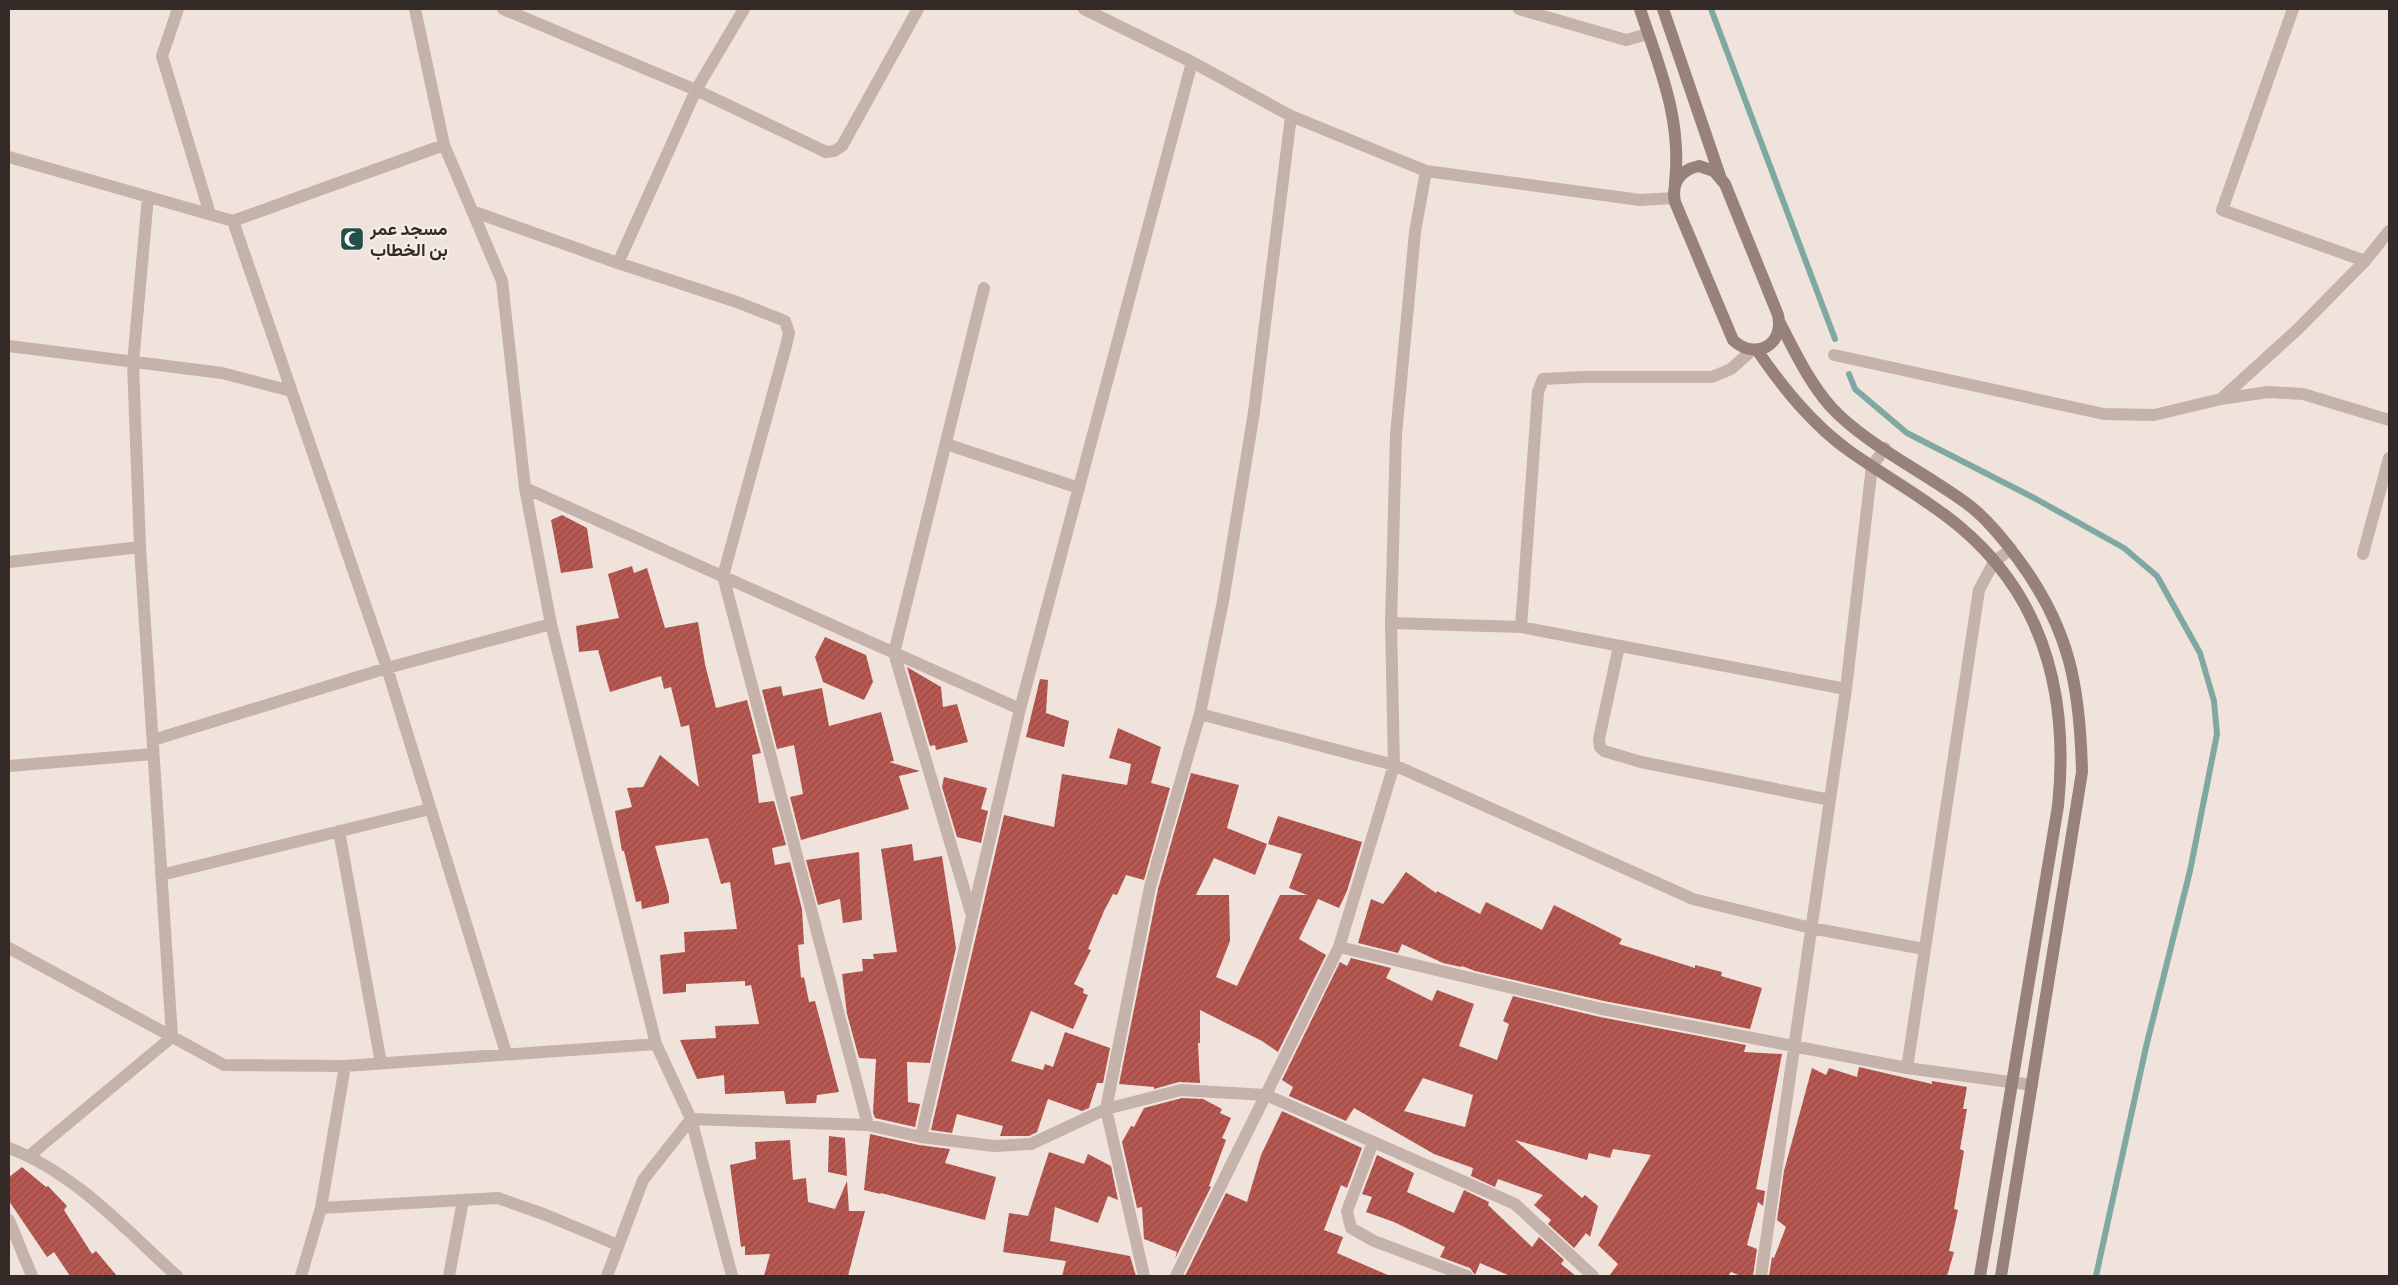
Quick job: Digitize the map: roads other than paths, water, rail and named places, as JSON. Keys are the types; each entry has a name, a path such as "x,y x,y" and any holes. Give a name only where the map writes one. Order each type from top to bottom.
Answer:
{"street":[{"path":"178,9 162,56 210,214"},
{"path":"415,9 444,145 502,281 525,488 551,624 656,1044 691,1119 732,1276"},
{"path":"503,9 696,90 826,152 834,151 842,146 918,9"},
{"path":"618,263 696,90 744,9"},
{"path":"1084,9 1192,62 1291,116 1426,171 1640,200 1674,192"},
{"path":"1519,9 1626,40 1648,34"},
{"path":"1640,9 1672,107 1677,147 1674,192 1729,333 1739,346 1754,350 1798,404 1846,449 1960,527 1994,562 2015,589 2036,626 2051,669 2061,737 2061,774 2058,806 1980,1276"},
{"path":"1663,9 1720,176 1780,323 1811,382 1832,408 1854,428 1971,507 2011,549 2031,576 2055,618 2071,664 2078,698 2082,736 2082,772 2078,810 2001,1276"},
{"path":"2293,9 2222,210 2365,260"},
{"path":"921,1137 1020,710 1192,62"},
{"path":"1144,1276 1106,1109 1150,887 1200,714 1223,601 1254,412 1291,116"},
{"path":"9,157 233,221 444,145"},
{"path":"1674,192 1683,172 1699,166 1707,167 1720,176"},
{"path":"1176,1276 1339,947 1394,765 1391,623 1396,435 1415,232 1426,171"},
{"path":"148,197 133,363 140,547 172,1037"},
{"path":"472,212 773,315 785,321 789,333 723,576 868,1125"},
{"path":"233,221 387,668 506,1053"},
{"path":"2221,399 2298,329 2365,260 2389,231"},
{"path":"972,917 894,653 984,288"},
{"path":"1521,627 1537,400 1540,384 1543,379 1582,376 1712,377 1731,369 1754,350 1770,345 1775,339 1780,323"},
{"path":"9,346 222,373 291,391"},
{"path":"1834,355 2104,414 2154,415 2221,399 2268,392 2303,394 2389,420"},
{"path":"946,444 1079,488"},
{"path":"1761,1276 1846,689 1872,466 1885,448"},
{"path":"2363,554 2385,489 2389,458"},
{"path":"525,488 1020,710"},
{"path":"9,562 140,547"},
{"path":"1907,1068 1979,590 1994,562 2011,549"},
{"path":"1391,623 1521,627 1846,689"},
{"path":"153,740 387,668 551,624"},
{"path":"1619,646 1599,739 1600,747 1604,751 1641,762 1830,800"},
{"path":"1200,714 1394,765 1693,898 1811,928 1924,949"},
{"path":"9,766 153,754"},
{"path":"161,875 430,809"},
{"path":"339,831 380,1063"},
{"path":"9,941 9,948 224,1065 244,1067 346,1066 506,1053 656,1044"},
{"path":"1339,947 1602,1009 1907,1068 2032,1085"},
{"path":"29,1156 172,1037"},
{"path":"301,1276 321,1208 346,1066"},
{"path":"691,1119 868,1125 921,1137 994,1146 1031,1144 1106,1109 1181,1090 1266,1095 1515,1204 1593,1276"},
{"path":"607,1276 643,1180 691,1119"},
{"path":"1373,1142 1347,1211 1351,1228 1374,1241 1467,1276"},
{"path":"9,1148 29,1156 88,1196 177,1276"},
{"path":"321,1208 498,1198 546,1215 618,1246"},
{"path":"449,1276 463,1200"},
{"path":"9,1220 32,1276"}],"waterway":[{"path":"1711,9 1835,339"},
{"path":"1849,374 1855,389 1907,433 2036,499 2124,548 2157,576 2200,653 2214,701 2217,734 2190,871 2146,1047 2096,1276"}],"place":[{"name":"مسجد عمر بن الخطاب","path":"352,239"}]}
